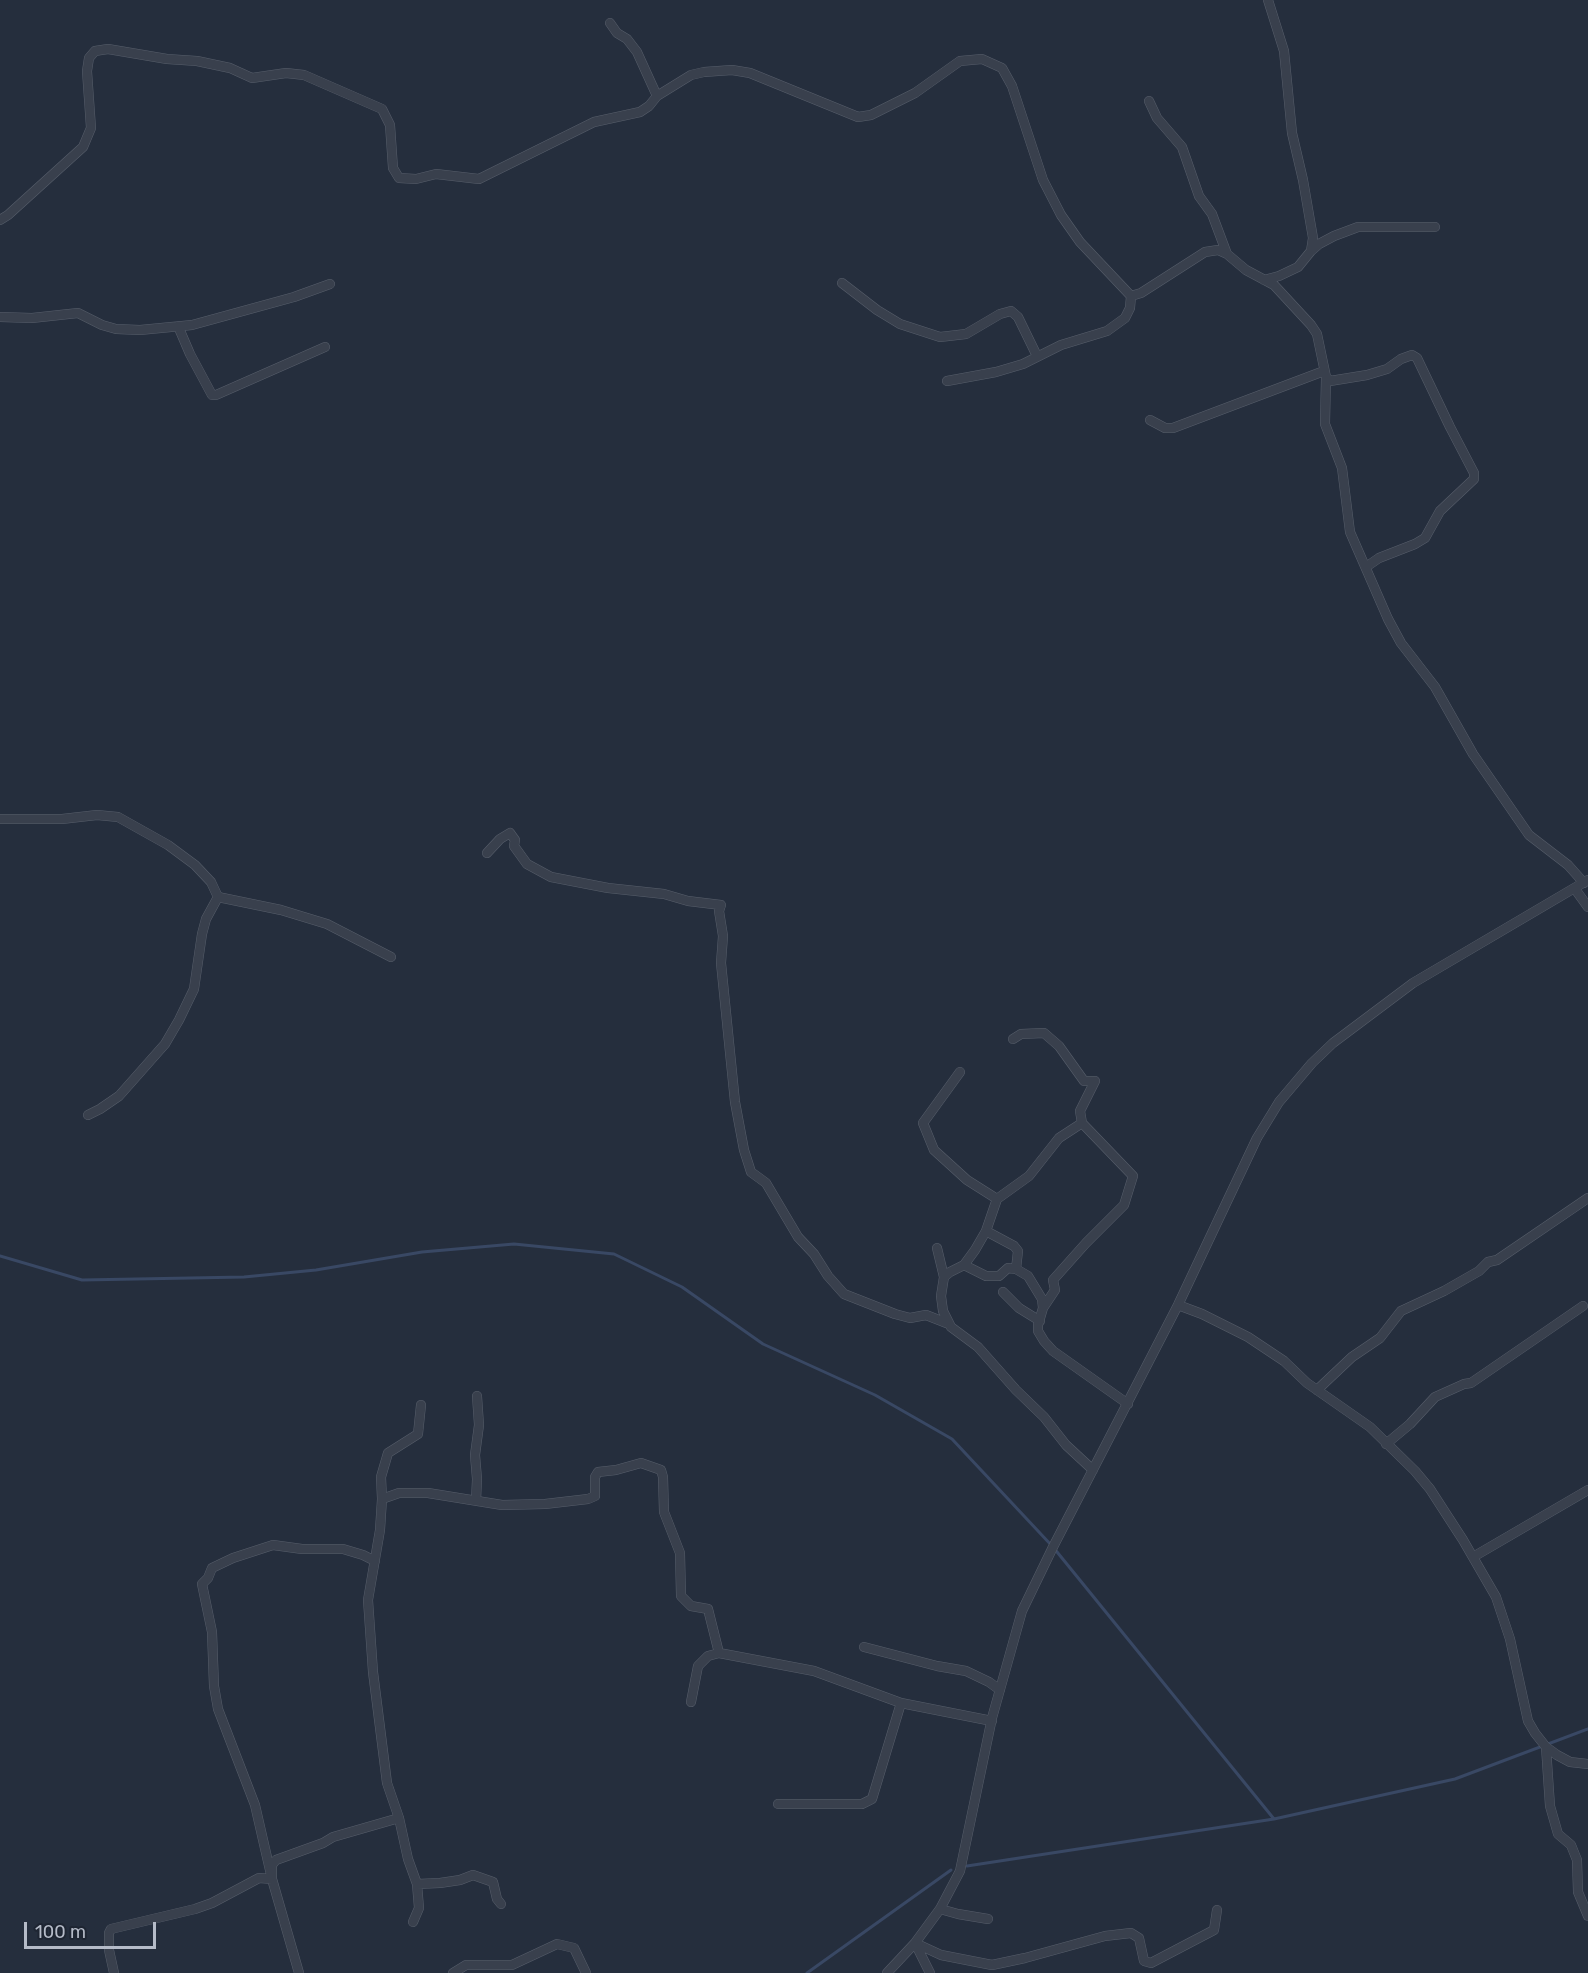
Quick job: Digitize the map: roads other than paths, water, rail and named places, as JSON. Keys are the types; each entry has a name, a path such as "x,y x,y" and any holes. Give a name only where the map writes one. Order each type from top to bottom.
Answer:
{"street":[{"path":"1268,0 1284,51 1292,133 1311,221 1313,238 1311,251"},
{"path":"610,23 637,52 657,96"},
{"path":"0,220 9,215 83,147 91,128 87,71 89,58 95,51 108,49 167,59 197,61 230,68 252,78 286,73 304,75 382,109 390,125 393,168 399,178 416,179 436,174 478,179 594,122 640,112 657,96 691,75 704,72 732,70 750,73 858,117 871,115 915,93 960,61 971,59 990,61 1002,68 1012,86 1043,180 1061,215 1080,242 1131,296 1130,308 1125,318 1107,331 1061,345 1023,364 996,372 947,381"},
{"path":"1149,101 1157,118 1182,147 1199,196 1212,214 1227,254"},
{"path":"1264,280 1298,267 1319,244 1358,227 1434,227"},
{"path":"887,1973 915,1943 940,1909 960,1871 992,1720 1022,1611 1178,1305 1257,1138 1279,1102 1312,1063 1356,1024 1413,983 1586,882 1529,835 1479,764 1435,687 1401,643 1350,532 1342,468 1325,424 1325,374 1317,334 1311,325 1274,285 1246,270 1227,254 1218,250 1205,252 1141,293 1131,296"},
{"path":"842,283 877,310 900,324 940,337 966,334 1000,314 1011,311 1018,317 1037,356"},
{"path":"0,318 32,318 78,313 116,329 140,330 192,325 294,297 330,284"},
{"path":"178,326 212,394 216,395 325,347"},
{"path":"1325,374 1330,381 1368,375 1387,369 1412,355 1417,358 1474,473 1474,479 1440,511 1425,538 1379,558 1366,567"},
{"path":"1150,420 1165,428 1173,428 1325,374"},
{"path":"0,819 62,819 97,816 118,818 168,845 195,865 211,882 218,897"},
{"path":"487,853 500,839 510,833 515,840 514,846 527,864 551,878 608,888 664,894 688,902 721,905 719,911 723,936 721,963 735,1102 744,1150 752,1172 766,1183 798,1237 844,1294 895,1314 910,1318 926,1315 949,1324 978,1347 1016,1390 1044,1417 1066,1445 1093,1470"},
{"path":"1575,890 1588,907"},
{"path":"218,897 281,910 327,924 391,957"},
{"path":"88,1115 119,1096 165,1044 195,988 202,934 206,919 218,897"},
{"path":"1013,1039 1021,1034 1044,1033 1059,1046 1084,1081 1095,1081 1080,1111 1082,1123 1132,1176 1124,1205 1053,1280 1055,1290 1043,1308"},
{"path":"960,1072 923,1123 934,1150 967,1180 997,1199"},
{"path":"944,1277 964,1265 986,1231 997,1199 1029,1176 1059,1138 1082,1123"},
{"path":"1317,1390 1352,1357 1380,1338 1401,1311 1444,1291 1479,1271 1488,1262 1497,1260 1588,1198"},
{"path":"986,1231 1014,1246 1018,1251 1016,1269"},
{"path":"937,1248 944,1277 943,1311 949,1324"},
{"path":"964,1265 986,1276 999,1276 1008,1268 1016,1269 1029,1276 1042,1299 1043,1308 1038,1331 1053,1351 1128,1404"},
{"path":"1003,1292 1019,1308 1040,1321"},
{"path":"1178,1305 1248,1337 1284,1361 1317,1390 1370,1427 1415,1471 1430,1489 1496,1597 1510,1639 1528,1721 1546,1747 1570,1762 1588,1764"},
{"path":"1386,1444 1410,1424 1435,1397 1471,1383 1583,1306"},
{"path":"476,1501 477,1396"},
{"path":"413,1922 419,1908 417,1884 387,1783 373,1672 368,1600 375,1561 381,1477 388,1453 418,1434 421,1405"},
{"path":"381,1499 399,1493 428,1493 502,1505 545,1504 588,1499 595,1496 595,1478 598,1472 641,1463 661,1470 664,1512 680,1553 681,1596 691,1606 708,1609 719,1653"},
{"path":"1473,1557 1588,1490"},
{"path":"299,1973 272,1879 255,1804 218,1709 214,1686 212,1632 202,1584 216,1565 273,1545 302,1549 344,1549 375,1561"},
{"path":"864,1647 966,1671 1000,1690"},
{"path":"691,1702 698,1666 708,1656 719,1653 814,1671 901,1702 992,1720"},
{"path":"778,1804 862,1804 872,1799 901,1702"},
{"path":"1546,1747 1550,1806 1558,1834 1571,1845 1577,1860 1578,1892 1588,1916"},
{"path":"272,1879 272,1865 276,1860 333,1837 399,1818"},
{"path":"417,1884 440,1883 473,1875 493,1882 497,1899 501,1904"},
{"path":"114,1973 109,1950 111,1929 195,1909 212,1903 259,1878 272,1879"},
{"path":"940,1909 988,1919"},
{"path":"915,1943 941,1956 992,1965 1105,1936 1131,1933 1139,1938 1144,1961 1151,1963 1214,1930 1217,1910"},
{"path":"915,1943 930,1973"},
{"path":"453,1973 466,1965 512,1965 557,1944 574,1948 586,1973"}],"waterway":[{"path":"0,1256 82,1280 244,1277 316,1270 422,1252 514,1244 614,1254 682,1287 763,1344 875,1395 952,1439 1053,1547 1274,1819"},
{"path":"967,1866 1274,1819 1455,1779 1588,1729"},
{"path":"807,1973 951,1870"}]}
